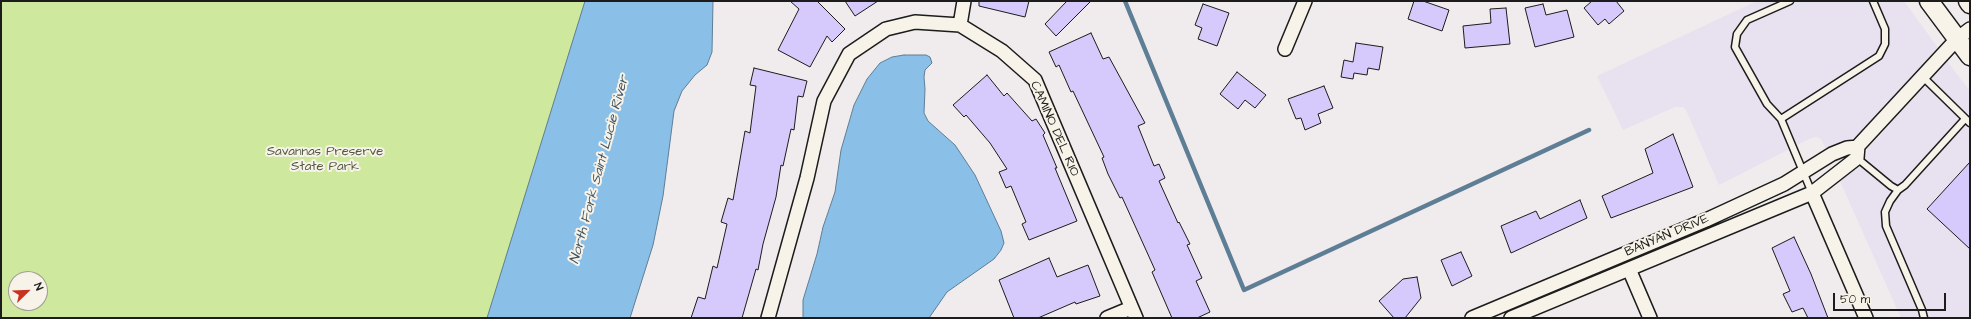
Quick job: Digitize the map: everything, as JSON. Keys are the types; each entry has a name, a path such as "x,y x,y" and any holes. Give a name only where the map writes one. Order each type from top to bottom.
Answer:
{"main road":[{"path":"1929,1 1964,34 1970,56"}],"street":[{"path":"960,25 964,1"},
{"path":"1285,49 1305,1"},
{"name":"CAMINO DEL RIO","path":"768,318 807,178 824,101 848,54 886,29 915,22 960,25 1002,51 1035,80 1134,313"},
{"name":"BANYAN DRIVE","path":"1511,318 1812,193 1858,151 1922,76 1964,34"},
{"name":"BANYAN DRIVE","path":"1472,318 1706,220 1784,184 1832,154 1847,148 1858,151"},
{"path":"1812,193 1866,318"},
{"path":"1629,269 1650,318"},
{"path":"1532,293 1538,307"},
{"path":"1107,318 1134,313"}],"lane":[{"path":"1790,1 1747,20 1738,34 1735,47 1767,104 1780,119 1812,193"},
{"path":"1780,119 1879,56 1884,44 1884,29 1873,1"},
{"path":"1922,76 1968,121 1905,185 1898,190 1890,201 1885,212 1886,226 1922,310 1924,318"},
{"path":"1858,151 1890,186 1898,190"}],"shaded area":[{"path":"1757,1 1904,1 1938,48 1855,138 1851,138 1850,140 1826,149 1821,139 1817,137 1811,138 1719,185 1686,110 1683,107 1675,107 1623,130 1597,76"},
{"path":"1947,61 1970,91 1970,318 1901,318 1840,181 1862,164 1867,154 1867,149"}],"green space":[{"name":"Savannas Preserve State Park","path":"1,1 650,1 545,318 1,318"}],"water":[{"name":"North Fork Saint Lucie River","path":"585,1 713,1 712,52 707,65 695,75 682,91 674,111 663,196 653,245 630,318 487,318"},
{"path":"904,55 926,55 930,57 932,63 925,70 924,77 924,113 928,121 955,145 975,175 1001,231 1004,243 994,259 947,292 929,318 803,318 803,300 817,254 823,227 835,192 841,150 854,105 867,79 880,63 892,57"}],"building":[{"path":"790,1 817,1 845,29 832,42 827,36 810,67 778,50 799,9"},
{"path":"845,1 878,1 855,16"},
{"path":"979,1 1029,1 1025,17 979,6"},
{"path":"1067,1 1091,1 1056,36 1045,24"},
{"path":"1414,1 1423,1 1449,10 1442,31 1408,19"},
{"path":"1592,1 1616,1 1624,11 1609,24 1605,19 1598,25 1584,8"},
{"path":"1203,4 1229,13 1217,46 1198,39 1202,28 1195,25"},
{"path":"1543,4 1546,15 1567,10 1574,37 1535,47 1525,8"},
{"path":"1506,8 1510,44 1465,48 1463,26 1491,23 1490,9"},
{"path":"1091,33 1103,59 1109,57 1145,123 1138,126 1154,166 1159,164 1165,178 1159,181 1178,223 1179,222 1190,244 1187,245 1202,278 1196,281 1210,312 1197,318 1172,318 1152,272 1155,270 1122,197 1120,198 1108,174 1102,158 1104,157 1073,91 1071,92 1059,65 1056,67 1049,52"},
{"path":"1356,43 1383,47 1379,70 1368,68 1367,75 1354,73 1353,79 1341,77 1344,60 1353,62"},
{"path":"754,68 807,81 803,97 798,96 794,130 791,129 783,166 781,165 776,197 763,244 758,270 756,269 742,318 691,318 698,297 705,299 713,266 717,268 727,224 721,222 728,198 733,200 745,131 750,133 756,86 750,85"},
{"path":"1237,72 1266,95 1255,108 1245,100 1238,109 1220,94"},
{"path":"987,75 1004,96 1007,93 1032,121 1036,119 1045,133 1043,135 1057,168 1055,168 1077,221 1029,240 1022,224 1026,222 1011,186 1006,188 999,172 1007,169 990,143 966,115 964,117 953,105"},
{"path":"1324,86 1333,108 1318,114 1321,123 1305,130 1301,118 1296,119 1288,99"},
{"path":"1673,134 1693,187 1611,218 1602,196 1653,173 1645,149"},
{"path":"1970,162 1970,249 1927,209"},
{"path":"1580,200 1587,218 1511,253 1501,226 1536,211 1540,219"},
{"path":"1794,237 1811,274 1828,318 1808,318 1803,308 1792,312 1783,294 1790,291 1772,248"},
{"path":"1461,252 1472,276 1452,286 1441,260"},
{"path":"1049,258 1057,277 1088,265 1100,296 1076,304 1075,302 1038,318 1014,318 999,280"},
{"path":"1417,277 1421,298 1405,318 1394,318 1379,301 1403,279"}],"waterway":[{"path":"1125,1 1244,290 1589,130"}]}
